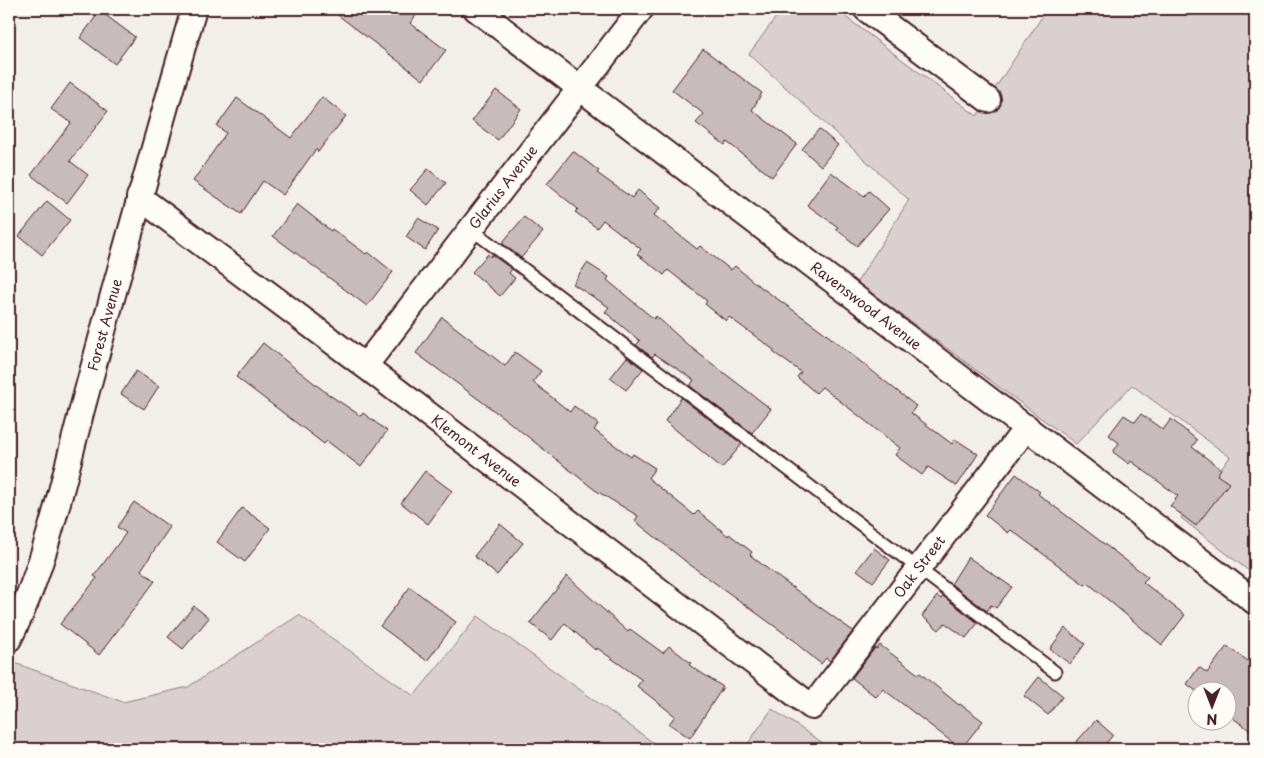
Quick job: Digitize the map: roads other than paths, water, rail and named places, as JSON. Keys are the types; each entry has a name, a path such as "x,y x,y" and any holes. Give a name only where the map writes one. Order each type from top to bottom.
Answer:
{"street":[{"name":"Forest Avenue","path":"9,639 19,619 46,542 139,197 194,9"},
{"name":"Ravenswood Avenue","path":"476,9 1255,602"},
{"name":"Glarius Avenue","path":"365,366 641,9"},
{"path":"866,9 988,100"},
{"name":"Klemont Avenue","path":"139,197 365,366 812,707"},
{"name":"Oak Street","path":"812,707 1027,427"}],"lane":[{"path":"471,229 1055,672"}]}
